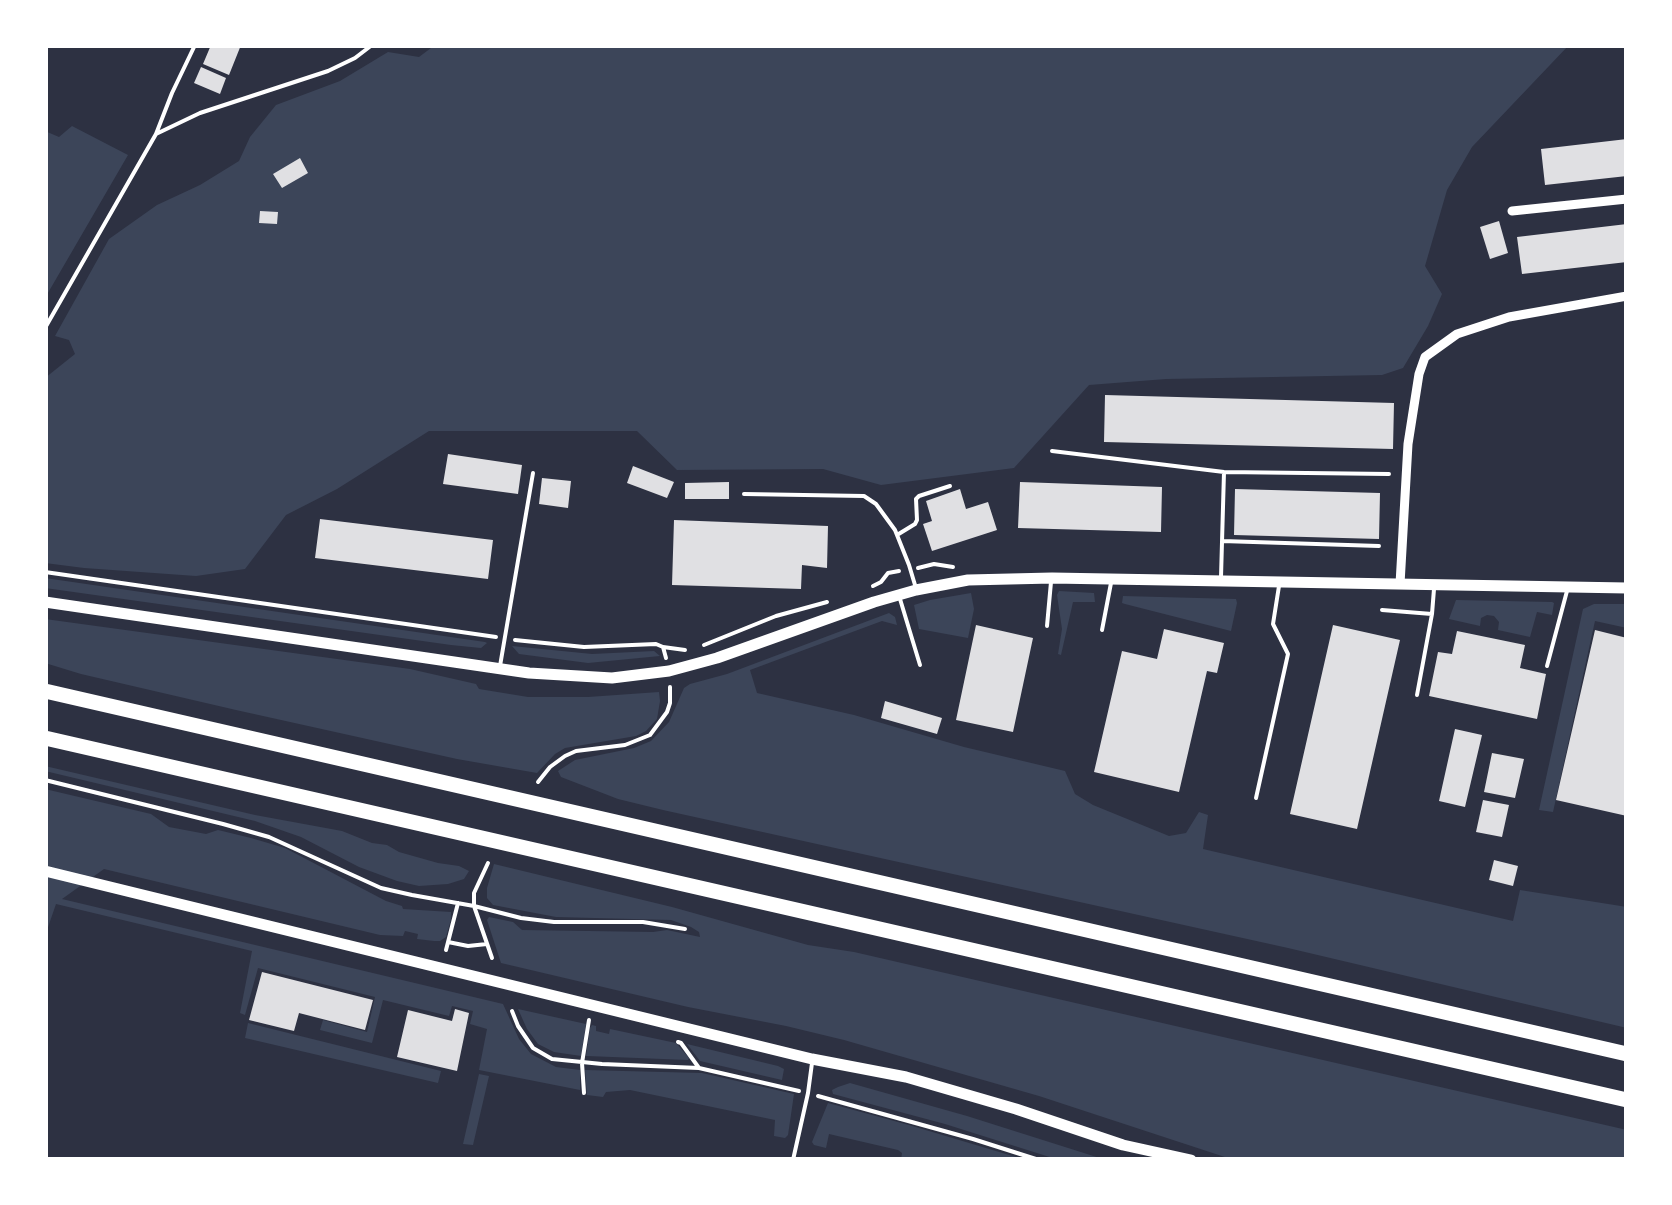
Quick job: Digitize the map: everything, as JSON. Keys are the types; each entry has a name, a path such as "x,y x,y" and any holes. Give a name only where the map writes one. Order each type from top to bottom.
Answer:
{"highway":[{"path":"45,692 1627,1054"},
{"path":"45,738 1627,1100"}],"street":[{"path":"1512,211 1627,199"},
{"path":"1400,584 1408,444 1425,358 1457,334 1509,317 1627,296"},
{"path":"45,602 548,675 597,678 668,671 744,650 899,594 968,580 1222,580 1627,588"},
{"path":"45,871 812,1059 906,1078 1124,1145 1191,1160"},
{"path":"1124,1145 1154,1160"}],"lane":[{"path":"45,328 156,134 195,45"},
{"path":"156,134 200,113 328,71 372,45"},
{"path":"1052,452 1224,472 1389,474"},
{"path":"1222,580 1224,472"},
{"path":"500,668 533,473"},
{"path":"897,535 915,524 919,496 950,486"},
{"path":"744,494 864,496 876,504 897,535 916,590"},
{"path":"1222,541 1379,546"},
{"path":"1047,626 1052,578"},
{"path":"1102,630 1111,579"},
{"path":"1256,798 1288,654 1273,624 1279,582"},
{"path":"1418,696 1434,584"},
{"path":"1546,666 1569,587"},
{"path":"899,594 920,666"},
{"path":"1382,610 1432,614"},
{"path":"792,1160 812,1059"}],"path":[{"path":"45,572 505,638 584,647 662,647 670,703 654,731 638,741 565,756 538,782"},
{"path":"45,780 270,838 381,888 538,920 643,922 685,929"},
{"path":"488,863 474,892 474,906 492,958"},
{"path":"446,950 458,903"},
{"path":"448,942 487,944"},
{"path":"512,1011 525,1038 542,1055 560,1061 699,1068 808,1093 1039,1160"},
{"path":"584,1093 582,1063 590,1020"},
{"path":"664,1038 681,1043 699,1068"}],"shaded area":[{"path":"435,45 1569,45 1472,147 1447,190 1425,266 1442,294 1403,368 1382,375 1166,379 1089,385 1014,468 881,485 823,469 677,470 637,431 429,431 337,489 286,515 245,569 196,576 45,563 45,378 75,354 69,340 55,336 109,239 157,205 239,161 250,137 276,105 340,81 388,52 419,57"},
{"path":"72,126 128,155 45,298 45,131 59,137"},
{"path":"45,578 487,643 481,648 451,645 45,588"},
{"path":"1059,591 1094,593 1095,602 1073,602 1061,655 1058,654 1062,629"},
{"path":"971,593 974,609 968,638 919,629 914,605"},
{"path":"1123,596 1236,599 1237,603 1231,631 1125,604"},
{"path":"1456,600 1554,603 1552,615 1537,612 1530,637 1498,630 1499,622 1494,616 1481,618 1480,626 1449,619"},
{"path":"1594,604 1627,604 1627,628 1595,621 1553,812 1539,810 1583,609"},
{"path":"889,613 897,625 882,621 750,670 757,693 1065,771 1075,794 1169,836 1186,833 1199,812 1208,815 1203,849 1513,921 1520,890 1627,907 1627,1028 1288,948 663,810 618,799 561,777 558,771 575,760 651,741 669,722 684,688 690,684 727,674"},
{"path":"45,619 410,669 476,684 479,689 528,697 659,692 660,701 657,719 646,731 565,748 537,773 236,710 45,663"},
{"path":"512,646 592,654 654,651 660,656 588,663 519,654"},
{"path":"45,766 342,831 469,871 464,879 448,884 419,886 397,881 359,867 301,837 255,821 45,771"},
{"path":"45,789 151,814 169,827 206,834 218,830 285,848 403,909 451,912 446,937 440,941 417,939 418,934 405,931 403,936 380,935 104,869 62,899 503,1004 519,1039 531,1054 556,1067 580,1070 580,1090 479,1070 487,1029 470,1024 473,1011 452,1006 449,1016 383,1000 372,1043 320,1030 323,1020 367,1032 375,997 258,968 245,1015 240,1013 252,951 56,904 45,936"},
{"path":"494,864 808,945 854,952 1627,1130 1627,1160 1234,1160 1039,1096 844,1040 501,963 489,917 513,922 522,930 667,930 700,937 691,927 671,920 556,917 493,905 487,898 487,888"},
{"path":"518,1009 586,1024 581,1056 554,1052 538,1044"},
{"path":"248,1023 441,1071 438,1083 245,1038"},
{"path":"592,1025 596,1031 609,1034 610,1029 676,1043 689,1058 586,1056"},
{"path":"687,1044 778,1066 784,1069 782,1080 700,1061"},
{"path":"585,1070 702,1073 794,1094 788,1135 774,1136 775,1120 630,1090 606,1092 603,1097 587,1095"},
{"path":"479,1074 489,1076 473,1145 463,1144"},
{"path":"850,1083 1106,1160 1059,1160 833,1094 832,1090"},
{"path":"828,1103 1026,1160 901,1160 898,1150 829,1134 826,1148 814,1145"}],"building":[{"path":"211,45 241,45 229,75 203,64"},
{"path":"201,67 226,78 220,94 194,83"},
{"path":"1627,139 1627,176 1545,185 1541,149"},
{"path":"300,158 308,173 282,188 273,174"},
{"path":"260,211 278,212 277,224 259,223"},
{"path":"1499,221 1508,253 1490,259 1480,227"},
{"path":"1627,224 1627,262 1522,274 1517,237"},
{"path":"1105,395 1394,403 1393,449 1104,442"},
{"path":"448,454 522,465 518,494 443,484"},
{"path":"633,466 674,482 667,498 627,483"},
{"path":"542,478 571,481 568,508 539,504"},
{"path":"729,482 729,499 685,499 685,483"},
{"path":"1020,482 1162,487 1161,532 1018,528"},
{"path":"960,489 966,509 988,502 997,530 932,551 923,524 932,521 926,501"},
{"path":"1235,489 1380,493 1379,539 1234,535"},
{"path":"320,519 493,540 488,579 315,558"},
{"path":"674,520 828,526 827,568 802,565 801,589 672,585"},
{"path":"976,625 1033,638 1013,732 956,720"},
{"path":"1333,625 1400,640 1357,829 1290,814"},
{"path":"1164,629 1224,643 1217,673 1207,671 1179,792 1094,772 1122,651 1157,659"},
{"path":"1595,630 1627,638 1627,816 1556,800"},
{"path":"1457,631 1525,645 1520,668 1546,674 1537,719 1429,696 1438,652 1452,654"},
{"path":"885,701 942,718 937,734 881,718"},
{"path":"1455,729 1482,735 1465,807 1439,801"},
{"path":"1492,753 1524,759 1515,798 1484,792"},
{"path":"1483,800 1509,805 1502,837 1476,832"},
{"path":"1494,860 1518,866 1513,886 1489,880"},
{"path":"262,972 373,1000 365,1030 299,1013 294,1031 249,1020"},
{"path":"455,1009 469,1013 457,1071 397,1057 408,1010 452,1021"}]}
